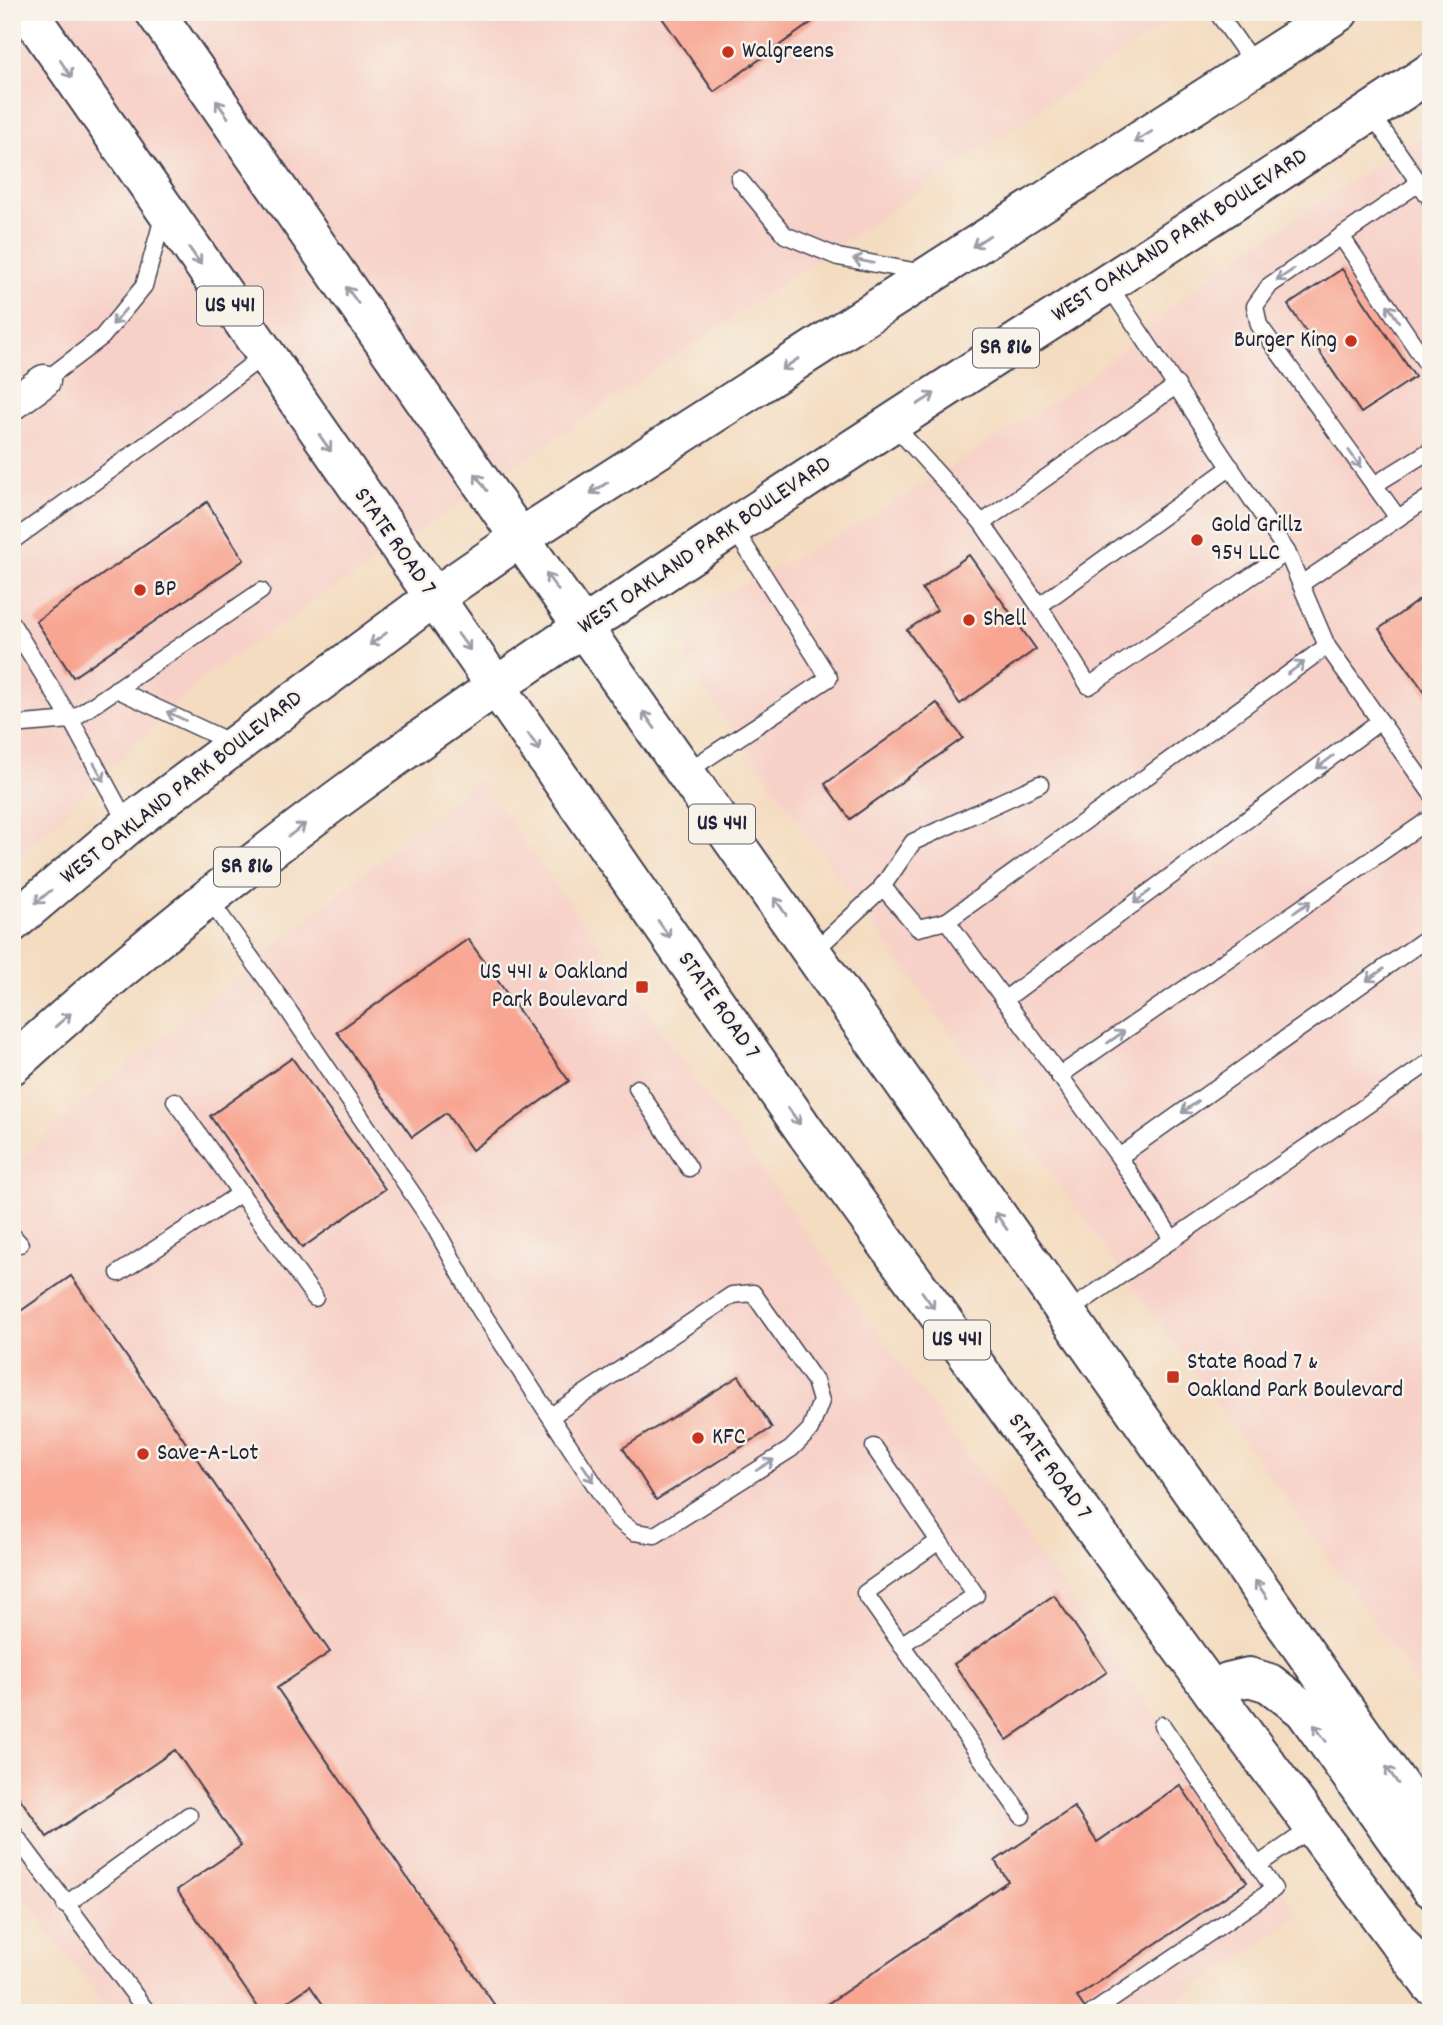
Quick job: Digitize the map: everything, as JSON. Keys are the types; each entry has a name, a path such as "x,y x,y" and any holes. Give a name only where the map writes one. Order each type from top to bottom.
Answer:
{"main road":[{"name":"STATE ROAD 7","path":"27,12 807,1134 1213,1692 1431,1985"},
{"name":"US 441","path":"155,12 520,538 1431,1831"},
{"name":"WEST OAKLAND PARK BOULEVARD","path":"12,923 128,825 433,598 520,538 1339,12"},
{"name":"WEST OAKLAND PARK BOULEVARD","path":"12,1065 208,897 362,781 495,686 892,422 1431,72"},
{"path":"1213,1692 1228,1682 1249,1677 1269,1683 1304,1710 1431,1888"}],"street":[{"path":"12,404 44,381"}],"lane":[{"path":"1217,12 1255,66"},
{"path":"1370,112 1431,200"},
{"path":"739,179 785,235 838,257 930,274"},
{"path":"1398,518 1259,325 1255,306 1270,285 1419,183"},
{"path":"44,381 102,337 144,286 164,212"},
{"path":"1341,236 1431,370"},
{"path":"1107,283 1287,552 1327,646 1431,793"},
{"path":"12,541 169,428 264,355"},
{"path":"982,523 1177,385"},
{"path":"892,422 982,523 1090,686 1287,552"},
{"path":"1374,485 1431,450"},
{"path":"1039,606 1231,467"},
{"path":"1301,584 1431,496"},
{"path":"686,772 829,678 733,527"},
{"path":"12,725 71,720 261,591"},
{"path":"12,624 71,720 128,825"},
{"path":"882,886 918,928 947,921 1327,646"},
{"path":"116,689 235,744"},
{"path":"1004,1000 1380,721"},
{"path":"812,953 882,886 913,842 1040,784"},
{"path":"1059,1076 1431,818"},
{"path":"208,897 433,1224 479,1308 618,1520 634,1532 655,1535 791,1449 810,1430 821,1401 815,1381 752,1293 732,1295 551,1416"},
{"path":"947,921 1119,1157 1172,1239"},
{"path":"1119,1157 1431,935"},
{"path":"1066,1312 1431,1061"},
{"path":"637,1088 689,1168"},
{"path":"175,1101 315,1297"},
{"path":"119,1273 241,1193"},
{"path":"874,1447 976,1595 901,1644"},
{"path":"939,1541 865,1592 1022,1816"},
{"path":"1092,2013 1274,1889 1162,1725"},
{"path":"65,1905 189,1815"},
{"path":"1258,1865 1313,1826"},
{"path":"12,1831 148,2013"}],"shaded area":[{"path":"12,12 1183,12 205,676 12,865"},
{"path":"1431,128 1431,1702 686,664 685,633 702,606 864,521 1086,381 1208,276"},
{"path":"479,779 1300,1916 1160,2013 109,2013 12,1881 12,1168 62,1119"}],"building":[{"name":"Walgreens","path":"658,12 826,12 714,92"},
{"name":"Burger King","path":"1342,269 1415,377 1361,413 1288,305"},
{"name":"BP","path":"207,502 244,560 73,677 36,621"},
{"name":"Shell","path":"969,555 1036,649 960,704 907,630 937,610 922,589"},
{"path":"1431,591 1431,701 1379,629"},
{"path":"937,703 963,738 850,819 825,784"},
{"path":"468,939 569,1081 472,1150 446,1113 412,1137 337,1032"},
{"path":"292,1058 385,1189 302,1248 210,1116"},
{"path":"71,1276 330,1652 277,1688 500,2013 329,2013 310,1986 271,2013 262,2013 177,1890 241,1846 175,1750 47,1837 12,1787 12,1317"},
{"name":"KFC","path":"739,1376 772,1428 656,1500 623,1448"},
{"path":"1054,1595 1107,1672 1007,1740 954,1664"},
{"path":"1180,1785 1247,1882 1077,1997 1086,2010 1082,2013 814,2013 1008,1881 995,1861 1074,1807 1097,1842"}],"place":[{"name":"Walgreens","path":"728,52"},
{"name":"Burger King","path":"1351,341"},
{"name":"Gold Grillz 954 LLC","path":"1197,540"},
{"name":"BP","path":"140,590"},
{"name":"Shell","path":"969,620"},
{"name":"US 441 & Oakland Park Boulevard","path":"642,987"},
{"name":"State Road 7 & Oakland Park Boulevard","path":"1173,1377"},
{"name":"KFC","path":"698,1438"},
{"name":"Save-A-Lot","path":"143,1454"}]}
